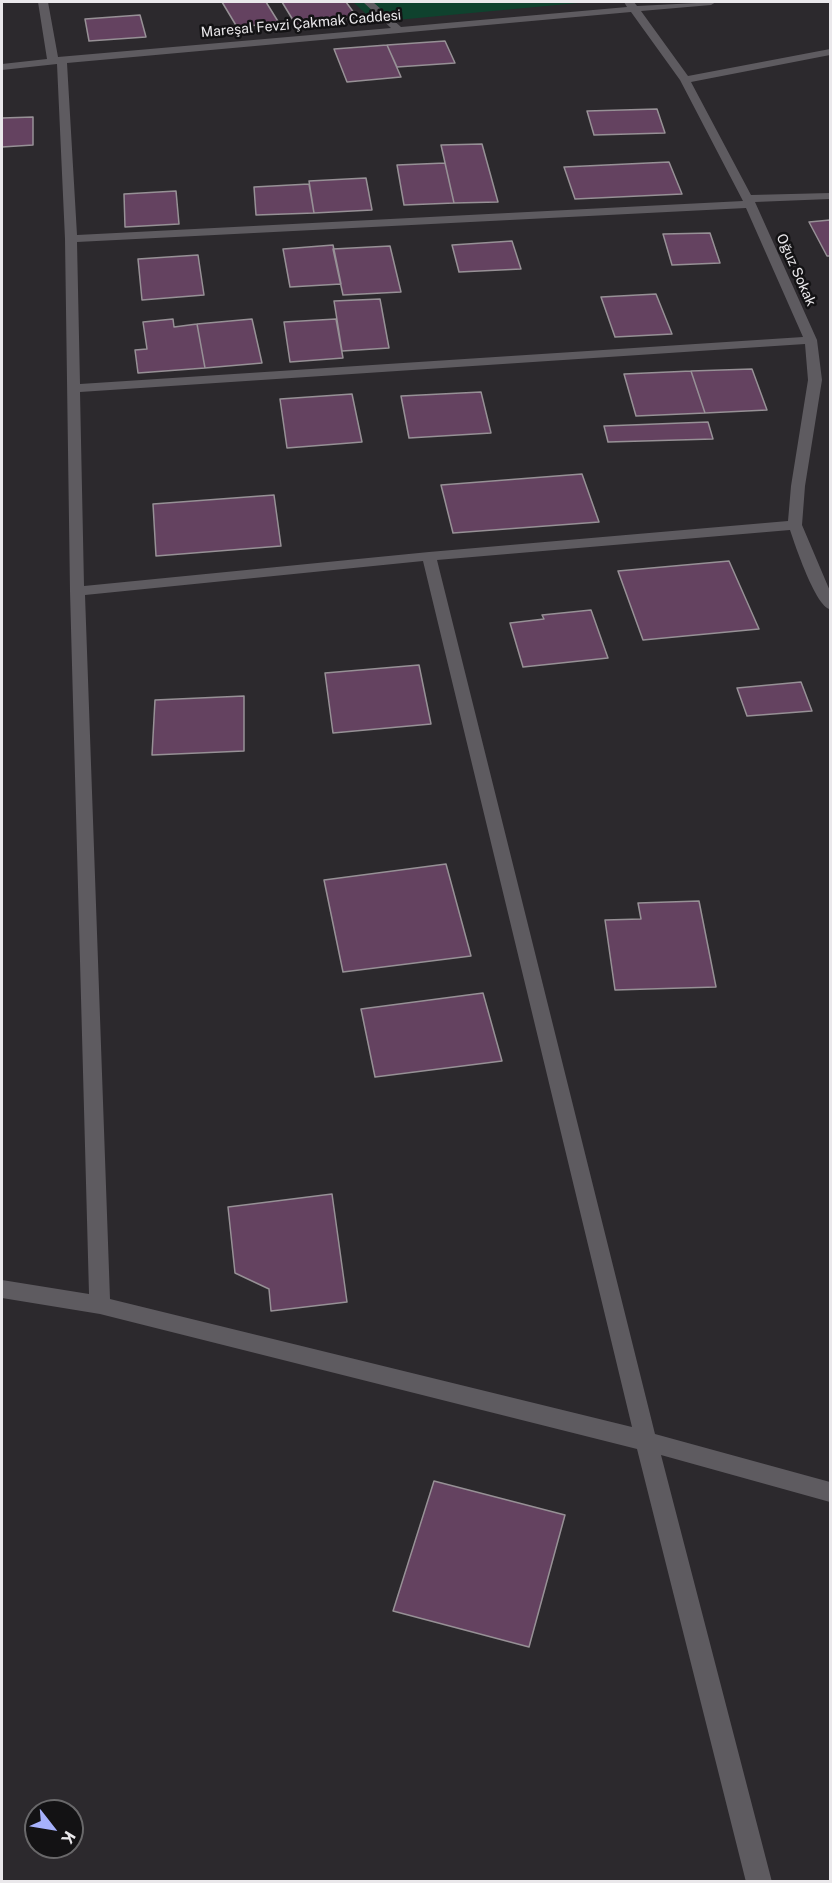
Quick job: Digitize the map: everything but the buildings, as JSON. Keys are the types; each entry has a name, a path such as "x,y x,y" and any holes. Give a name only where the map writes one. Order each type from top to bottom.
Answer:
{"street":[{"path":"44,2 58,60 71,239 76,591 100,1305"},
{"path":"368,2 398,29"},
{"name":"Mareşal Fevzi Çakmak Caddesi","path":"2,67 631,5 711,2"},
{"name":"Oğuz Sokak","path":"631,5 685,80 749,201 812,340 815,380 798,486 795,525 808,560 831,605"},
{"path":"685,80 831,52"},
{"path":"71,239 831,196"},
{"path":"74,388 812,340"},
{"path":"76,591 429,556 795,525"},
{"path":"429,556 646,1441 759,1881"},
{"path":"2,1289 100,1305 646,1441 831,1492"}],"green space":[{"path":"353,2 589,2 375,22"}]}
